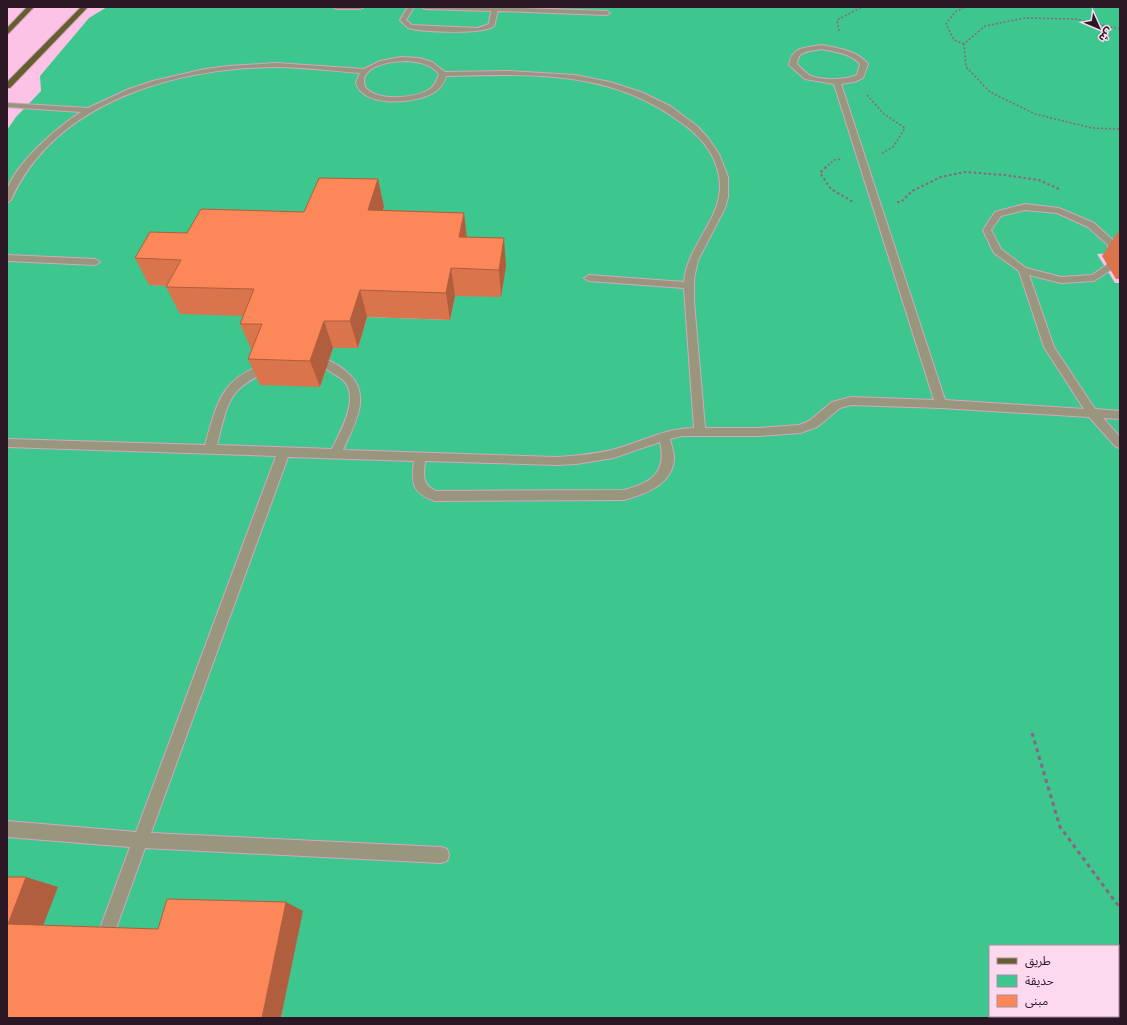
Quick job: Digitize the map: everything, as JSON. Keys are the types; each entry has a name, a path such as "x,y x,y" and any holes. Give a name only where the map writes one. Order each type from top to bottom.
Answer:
{"main road":[{"path":"7,32 31,7"},
{"path":"7,86 85,7"}],"lane":[{"path":"336,7 361,7"},
{"path":"411,7 403,20 410,27 478,30 488,28 492,25 495,10"},
{"path":"425,7 495,10 554,9 607,13"},
{"path":"821,47 848,52 859,58 864,64 860,76 851,80 836,82 808,77 793,64 794,56 798,52 821,47"},
{"path":"443,74 440,84 428,93 408,99 378,97 364,90 361,86 360,80 366,71 381,63 401,59 411,59 424,61 435,65 443,74 530,73 556,75 607,83 637,93 660,104 689,123 710,146 718,158 722,172 724,186 723,200 718,214 694,258 688,285 700,431"},
{"path":"7,200 18,177 37,152 56,134 89,110 114,98 148,86 189,75 226,69 277,65 366,71"},
{"path":"836,82 941,404"},
{"path":"7,105 89,110"},
{"path":"1024,270 1061,280 1094,278 1113,265 1112,244 1091,225 1059,211 1025,207 998,214 987,230 996,251 1024,270 1049,347 1092,413 1120,444"},
{"path":"7,257 95,262"},
{"path":"589,278 688,285"},
{"path":"327,364 349,377 354,387 356,398 354,410 336,453"},
{"path":"210,449 227,396 234,386 244,378 268,367"},
{"path":"7,442 557,461 576,460 613,454 664,436 682,432 792,431 807,427 836,405 851,401 941,404 1120,415"},
{"path":"420,456 419,486 423,490 435,496 624,495 646,488 662,475 668,458 664,436"},
{"path":"99,952 284,451"},
{"path":"7,829 140,840 441,855"}],"path":[{"path":"842,35 838,31 837,20 862,7"},
{"path":"964,44 954,40 946,24 955,12 965,7"},
{"path":"964,44 985,26 1025,18 1076,19 1120,29"},
{"path":"964,44 966,67 990,92 1035,114 1092,128 1120,129"},
{"path":"867,91 867,96 884,114 905,128 896,143 884,153 861,155 834,160 820,173 831,189 852,201 877,206 901,202 912,191 941,177 964,172 1004,174 1038,180 1064,191"},
{"path":"1032,733 1060,827 1120,908"}],"green space":[{"path":"107,7 1120,7 1120,253 1097,254 1115,283 1120,283 1120,1018 281,1018 302,911 183,936 41,931 7,886 7,130 16,117 41,91 40,76 89,18","holes":["384,207 374,237 455,296 450,320 367,317 358,348 333,348 320,387 265,317 194,287 150,285"]}],"building":[{"path":"319,178 378,179 368,210 464,213 459,237 504,238 499,270 451,268 446,293 360,290 350,321 324,321 310,361 248,359 262,324 240,324 254,289 166,287 181,260 135,258 150,232 187,233 201,209 304,212"},
{"path":"7,877 26,877 8,924 158,929 167,899 286,902 262,1018 7,1018"}]}
